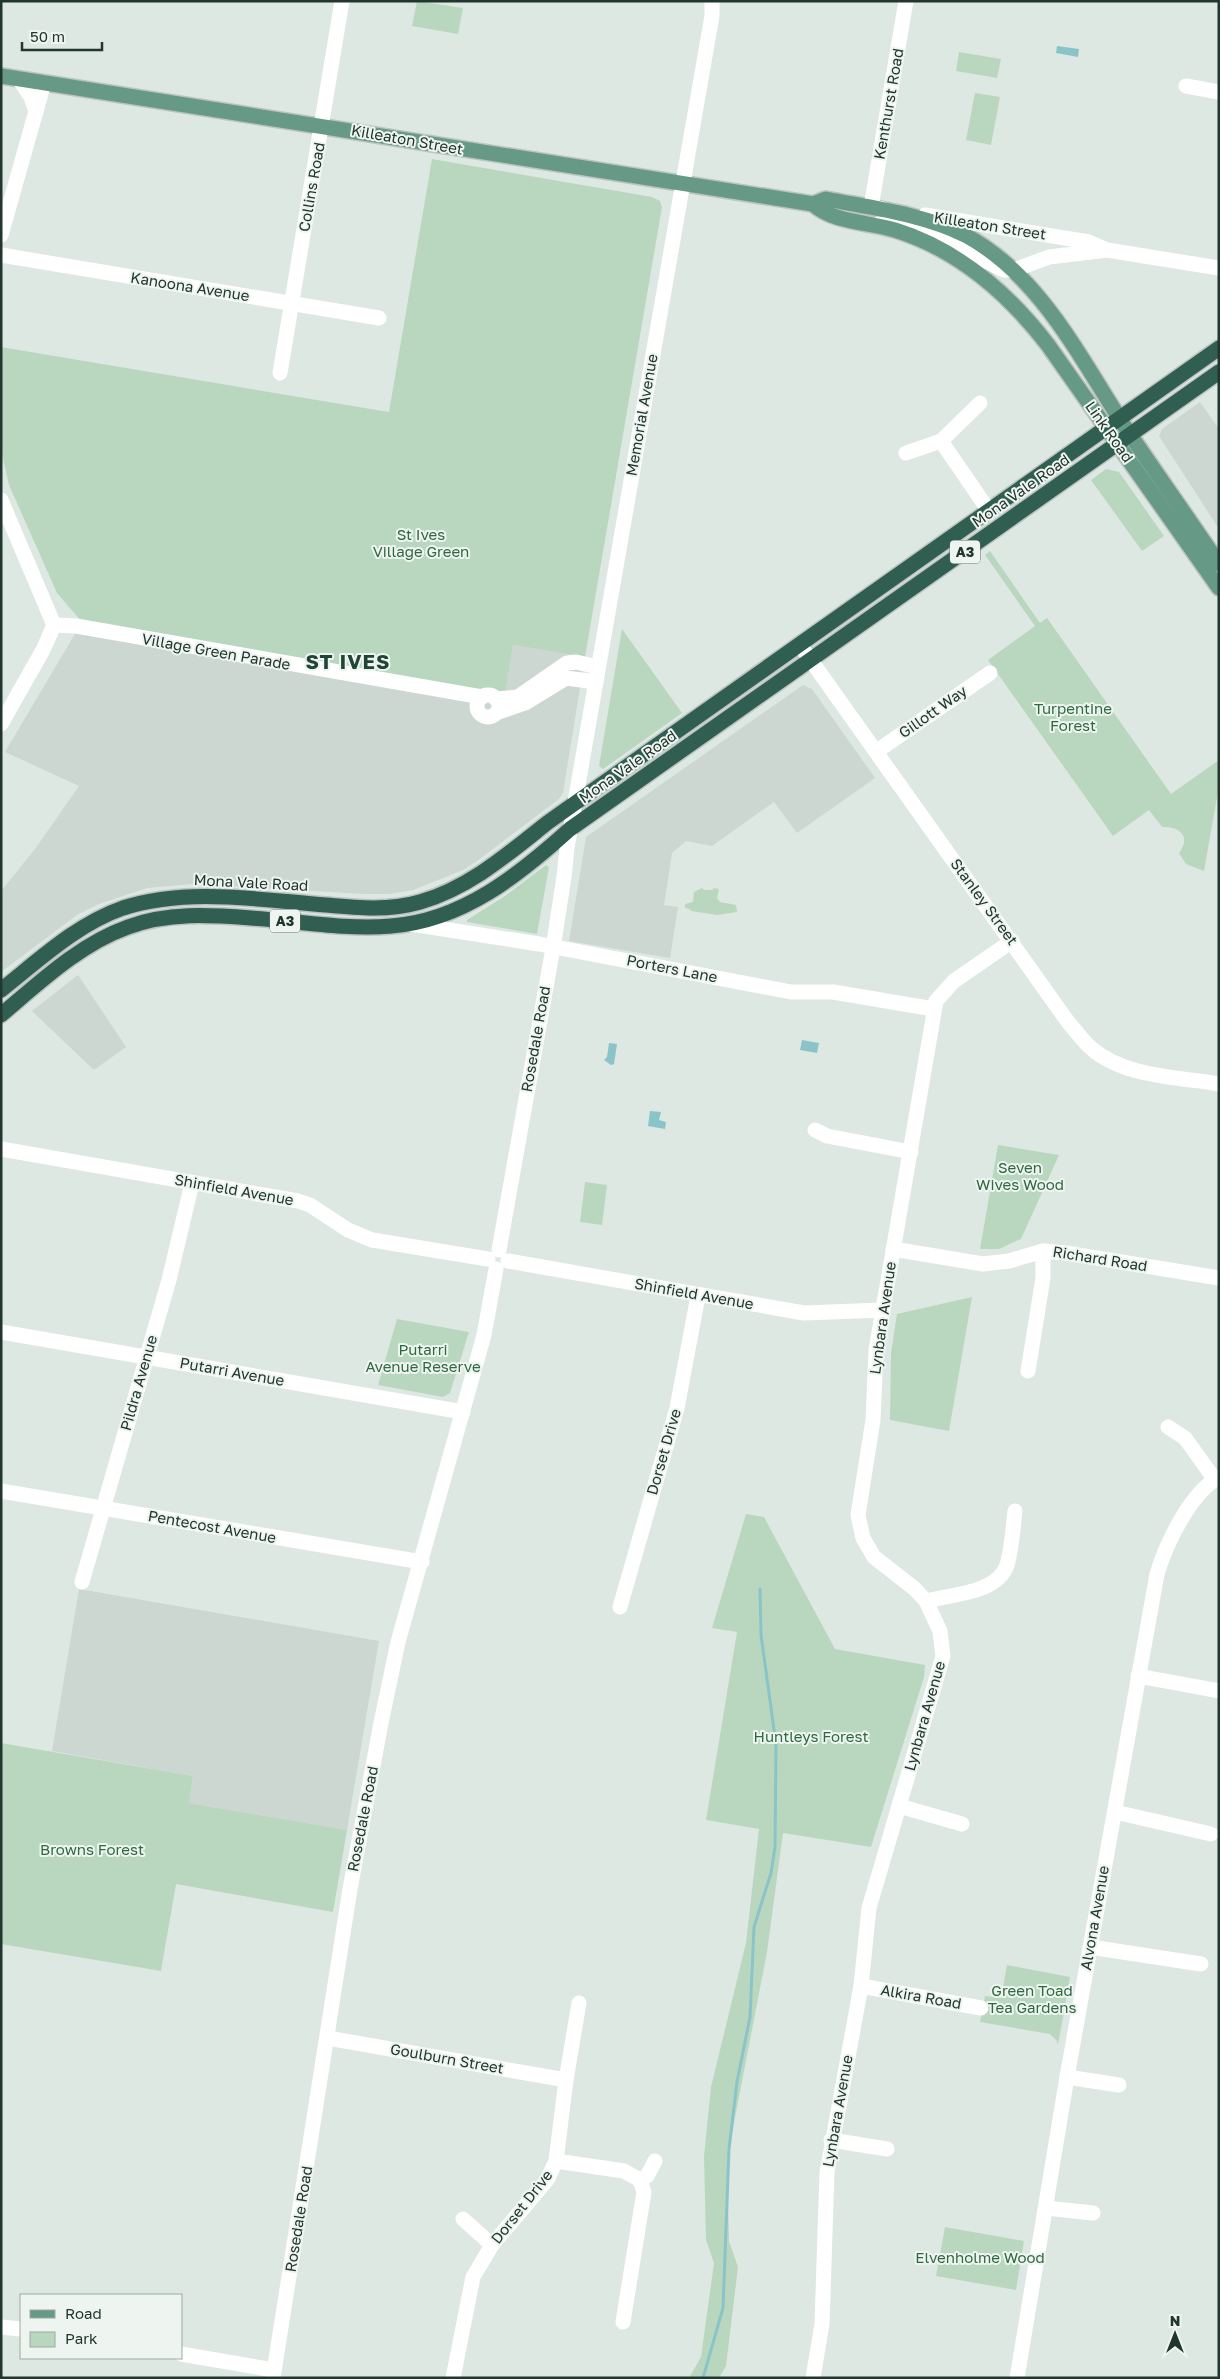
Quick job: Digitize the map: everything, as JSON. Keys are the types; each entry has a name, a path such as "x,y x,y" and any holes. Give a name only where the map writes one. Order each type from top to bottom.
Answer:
{"highway":[{"name":"Mona Vale Road","path":"1,990 57,946 95,921 124,908 153,901 202,897 370,908 406,905 436,897 467,882 1219,348"},
{"name":"Mona Vale Road","path":"1,1015 46,978 97,942 129,926 160,918 194,915 372,926 410,924 435,919 476,900 513,875 570,829 1219,372"}],"main road":[{"name":"Killeaton Street","path":"1,76 813,204 826,199 869,215 934,246 960,260 991,283"},
{"name":"Killeaton Street","path":"869,215 929,221 981,245 1014,270"},
{"name":"Link Road","path":"1014,270 1031,288 1063,331 1219,564"},
{"name":"Link Road","path":"991,283 1028,319 1219,588"}],"street":[{"name":"Collins Road","path":"280,373 342,1"},
{"name":"Memorial Avenue","path":"570,829 712,16 712,1"},
{"name":"Kenthurst Road","path":"869,215 906,1"},
{"path":"19,79 31,96 36,112"},
{"path":"1,235 44,83"},
{"path":"1186,86 1219,92"},
{"name":"Killeaton Street","path":"869,215 1089,242 1107,250 1219,268"},
{"name":"Killeaton Street","path":"1014,270 1049,257 1107,250"},
{"name":"Kanoona Avenue","path":"1,255 379,318"},
{"path":"906,453 941,441 980,403"},
{"path":"941,441 989,511"},
{"path":"1,500 54,625 43,650 1,724"},
{"name":"Village Green Parade","path":"54,625 76,626 484,702 525,703 566,678 597,674"},
{"name":"Stanley Street","path":"800,645 812,659 1068,1022 1089,1046 1101,1056 1129,1068 1219,1084"},
{"name":"Gillott Way","path":"877,751 990,673"},
{"name":"Rosedale Road","path":"274,2374 350,1890 381,1723 398,1642 422,1562 484,1335 553,948 570,829"},
{"name":"Porters Lane","path":"410,924 791,992 833,992 934,1009"},
{"name":"Lynbara Avenue","path":"813,2378 822,2324 827,2172 831,2140 860,1986 869,1908 943,1656 940,1631 926,1601 915,1589 874,1557 863,1538 858,1522 858,1509 873,1420 876,1350 937,998 947,987 1012,942"},
{"path":"815,1130 827,1136 911,1152"},
{"name":"Shinfield Avenue","path":"1,1149 298,1201 310,1205 348,1230 372,1240 804,1313 882,1310"},
{"name":"Pildra Avenue","path":"82,1582 169,1280 192,1183"},
{"name":"Richard Road","path":"893,1249 983,1264 1009,1261 1043,1251 1219,1278"},
{"path":"1028,1371 1043,1278 1043,1251"},
{"name":"Dorset Drive","path":"620,1607 677,1408 698,1296"},
{"name":"Putarri Avenue","path":"1,1332 463,1412"},
{"path":"1168,1427 1185,1438 1217,1479"},
{"name":"Alvona Avenue","path":"1017,2378 1067,2077 1138,1676 1158,1574 1165,1549 1191,1505 1217,1479"},
{"name":"Pentecost Avenue","path":"1,1491 422,1562"},
{"path":"926,1601 982,1588 1001,1575 1007,1564 1015,1511"},
{"path":"1138,1676 1219,1691"},
{"path":"899,1806 962,1824"},
{"path":"1115,1812 1211,1834"},
{"path":"1090,1947 1201,1964"},
{"name":"Alkira Road","path":"860,1986 981,2008"},
{"name":"Dorset Drive","path":"453,2378 473,2277 492,2245 547,2180 556,2161 566,2080 579,2003"},
{"name":"Goulburn Street","path":"328,2038 566,2080"},
{"path":"1067,2077 1119,2085"},
{"path":"831,2140 886,2149"},
{"path":"556,2161 624,2171 640,2180 644,2192 623,2322"},
{"path":"640,2180 646,2176 655,2161"},
{"path":"1046,2208 1093,2214"},
{"path":"463,2219 492,2245"},
{"path":"1,2327 20,2330"},
{"path":"182,2354 274,2374"}],"shaded area":[{"path":"1200,402 1219,429 1219,529 1159,436 1162,429"},
{"path":"82,622 505,696 513,645 585,657 563,793 559,799 477,861 463,870 413,890 389,894 365,894 194,884 147,888 99,904 77,915 1,972 1,891 35,849 79,786 5,752"},
{"path":"803,685 812,689 875,778 797,833 774,802 712,846 686,841 672,853 664,905 678,907 670,958 569,941 586,837"},
{"path":"78,975 126,1047 94,1070 32,1011"},
{"path":"79,1589 379,1641 347,1830 189,1803 193,1776 52,1751"}],"green space":[{"path":"417,1 463,8 458,34 412,26"},
{"path":"959,52 1001,59 997,78 956,71"},
{"path":"975,93 1000,97 991,145 966,140"},
{"name":"St Ives Village Green","path":"432,159 652,197 660,201 662,207 585,657 513,645 505,696 82,622 57,593 9,485 1,449 1,347 389,412"},
{"path":"1106,469 1119,472 1164,536 1142,551 1091,480"},
{"name":"Turpentine Forest","path":"990,551 1040,623 1047,618 1171,794 1219,760 1219,786 1204,871 1186,864 1179,853 1184,842 1182,833 1174,828 1162,827 1149,810 1113,836 988,660 1035,626 985,555"},
{"path":"622,629 682,713 603,769 599,766"},
{"path":"546,865 549,867 537,934 467,922 467,920 505,896"},
{"path":"702,888 704,890 719,889 717,898 720,902 736,905 737,912 717,915 691,911 685,908 685,904 693,902 694,892"},
{"name":"Seven Wives Wood","path":"998,1145 1059,1155 1021,1239 999,1249 980,1249"},
{"path":"585,1182 607,1185 602,1225 580,1222"},
{"path":"972,1297 949,1431 890,1420 891,1353 897,1314"},
{"name":"Putarri Avenue Reserve","path":"397,1319 469,1332 450,1393 443,1397 378,1385"},
{"name":"Huntleys Forest","path":"746,1514 764,1517 835,1649 925,1665 924,1677 871,1847 783,1833 767,1952 727,2159 729,2241 738,2267 726,2366 719,2378 689,2378 701,2357 714,2263 706,2240 704,2156 711,2087 746,1943 759,1829 706,1820 737,1632 712,1628"},
{"name":"Browns Forest","path":"1,1743 193,1776 189,1803 347,1830 333,1912 176,1884 161,1971 1,1944"},
{"name":"Green Toad Tea Gardens","path":"1007,1965 1070,1977 1058,2045 1057,2041 1050,2034 980,2022 985,1996 1001,1998"},
{"name":"Elvenholme Wood","path":"945,2227 1024,2241 1016,2290 936,2276"}],"water":[{"path":"1057,46 1079,49 1078,57 1056,53"},
{"path":"802,1040 819,1043 817,1053 800,1050"},
{"path":"609,1043 617,1044 614,1064 611,1065 604,1060 607,1057"},
{"path":"650,1111 661,1112 659,1120 666,1122 665,1129 648,1126"}],"waterway":[{"path":"703,2378 723,2308 729,2149 737,2082 750,2017 754,1927 771,1873 775,1847 776,1744 761,1635 760,1589"}],"district":[{"name":"ST IVES","path":"348,662"}]}
